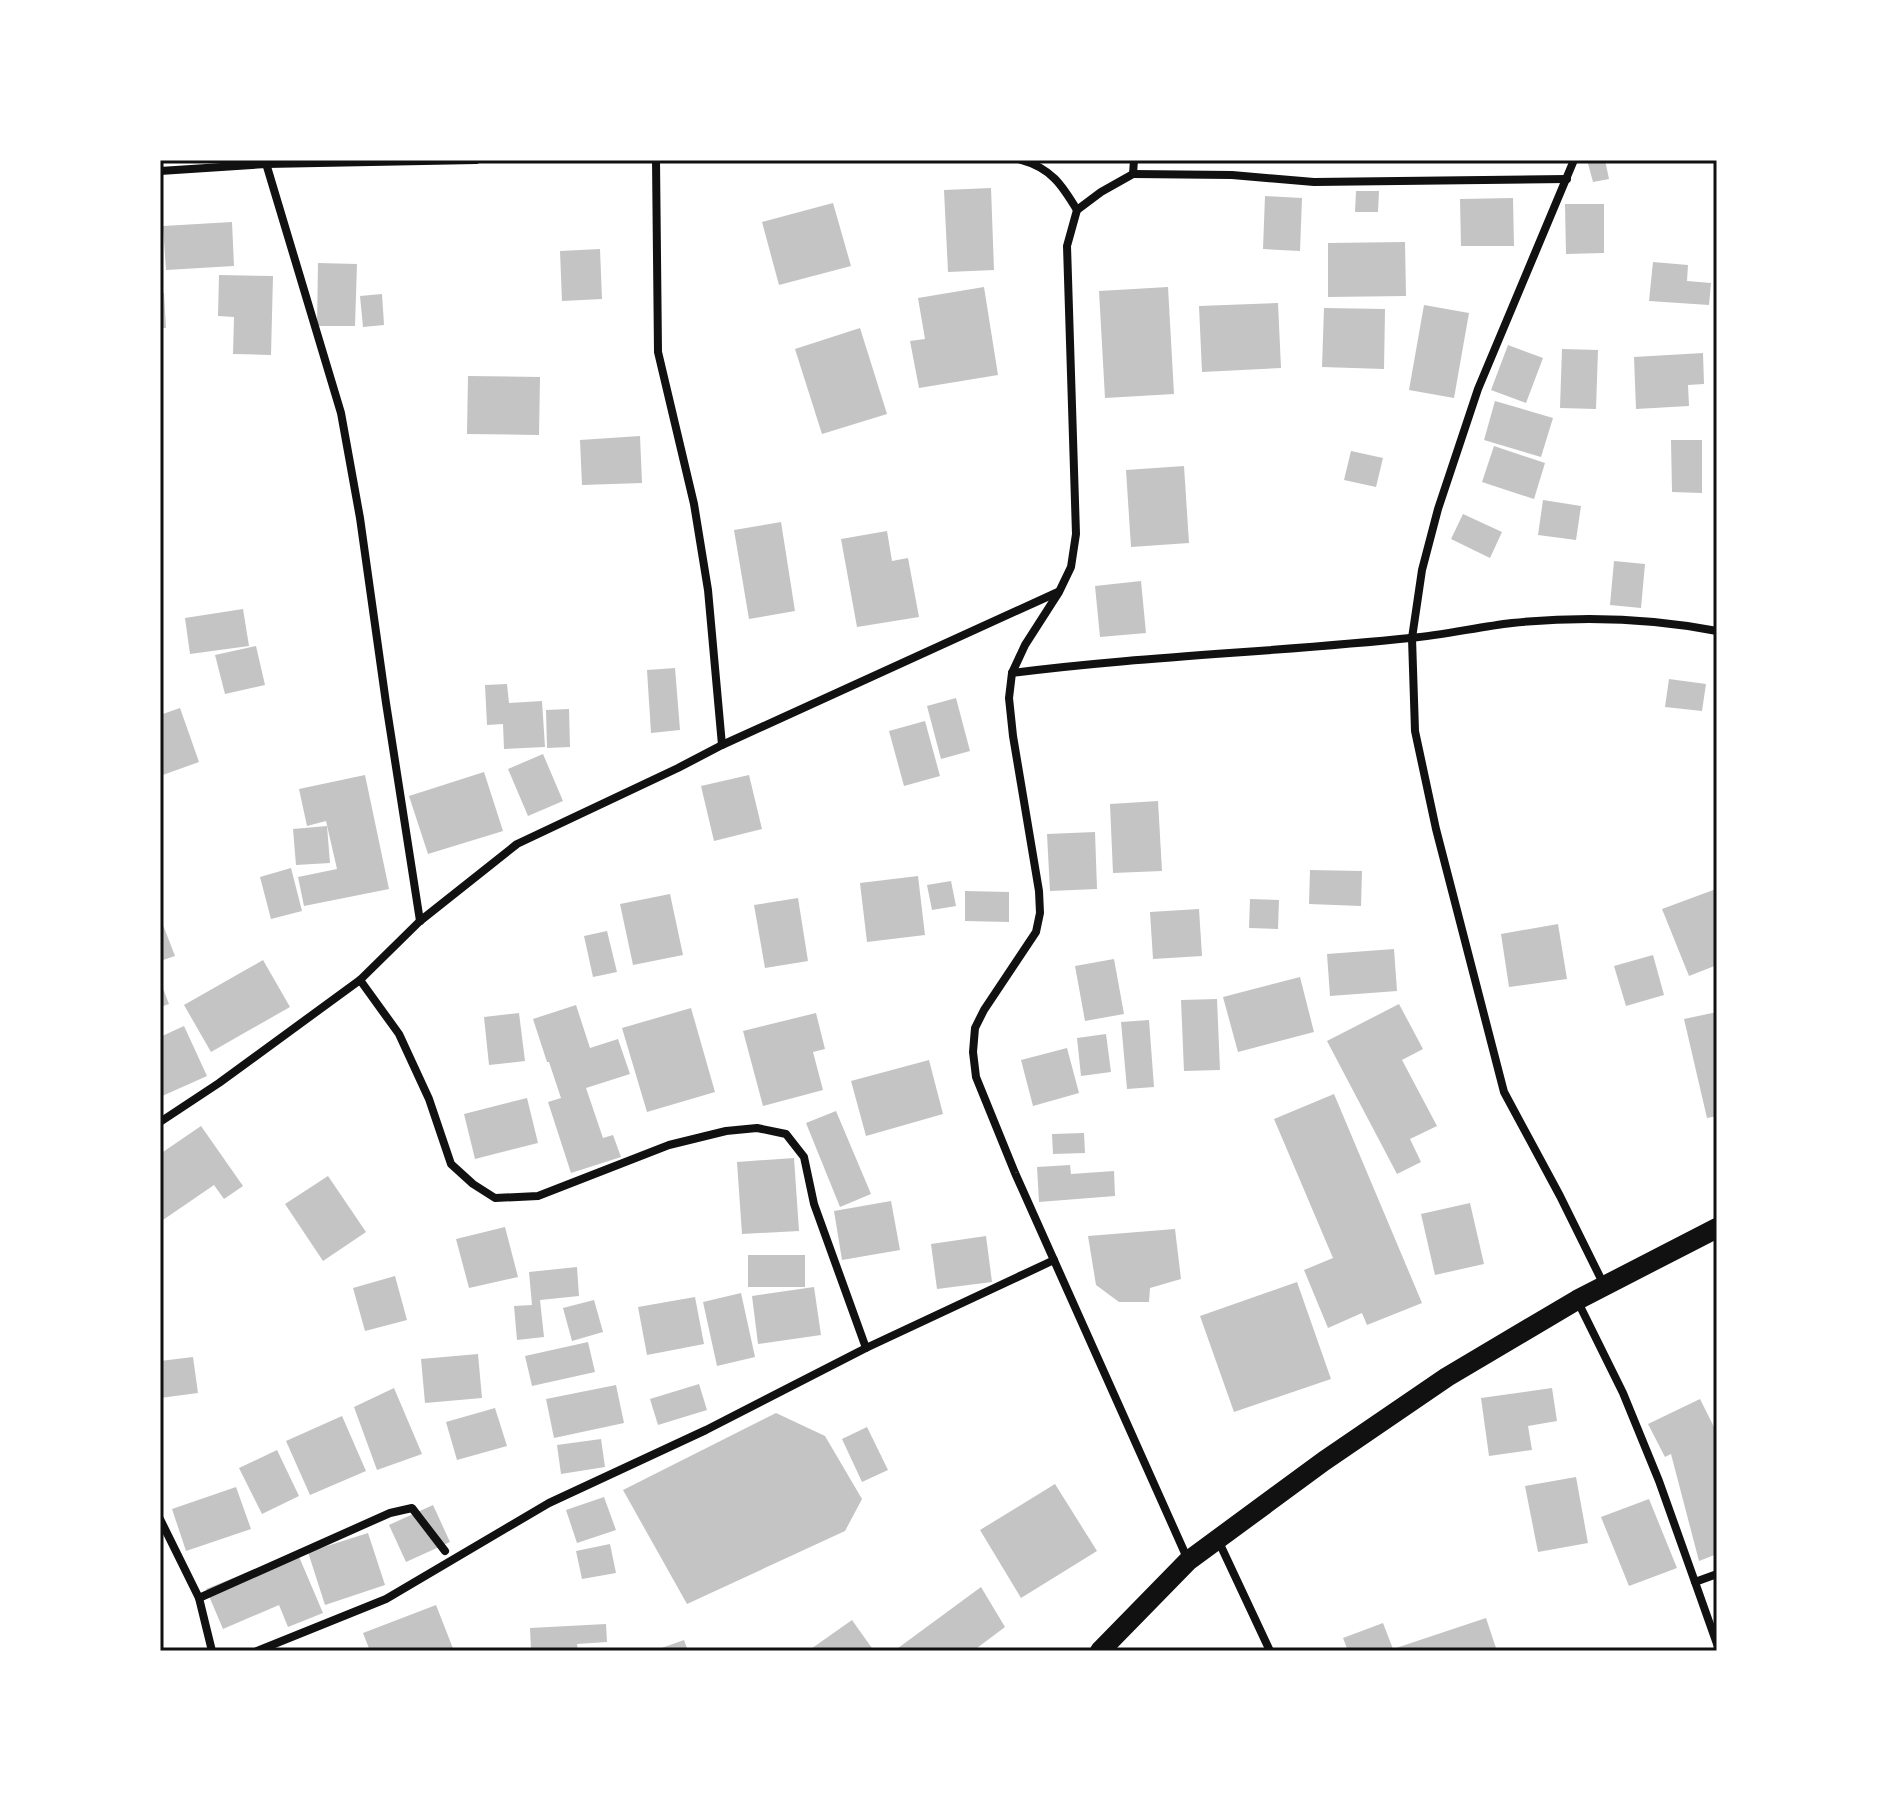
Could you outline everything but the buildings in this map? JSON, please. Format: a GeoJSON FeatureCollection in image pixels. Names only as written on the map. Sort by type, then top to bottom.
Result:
{"type":"FeatureCollection","features":[{"type":"Feature","properties":{"kind":"main road"},"geometry":{"type":"LineString","coordinates":[[1100,1651],[1188,1561],[1324,1461],[1447,1377],[1577,1300],[1717,1228]]}},
{"type":"Feature","properties":{"kind":"street"},"geometry":{"type":"LineString","coordinates":[[160,171],[266,162],[476,160]]}},
{"type":"Feature","properties":{"kind":"street"},"geometry":{"type":"LineString","coordinates":[[656,160],[658,352],[694,504],[708,590],[722,745]]}},
{"type":"Feature","properties":{"kind":"street"},"geometry":{"type":"LineString","coordinates":[[1021,160],[1050,173],[1077,210]]}},
{"type":"Feature","properties":{"kind":"street"},"geometry":{"type":"LineString","coordinates":[[1133,174],[1134,160]]}},
{"type":"Feature","properties":{"kind":"street"},"geometry":{"type":"LineString","coordinates":[[1574,160],[1473,404],[1438,509],[1422,570],[1412,638],[1415,731],[1436,829],[1504,1092],[1604,1286]]}},
{"type":"Feature","properties":{"kind":"street"},"geometry":{"type":"LineString","coordinates":[[266,162],[341,413],[360,518],[420,921]]}},
{"type":"Feature","properties":{"kind":"street"},"geometry":{"type":"LineString","coordinates":[[1188,1561],[1015,1173],[976,1077],[973,1052],[975,1028],[1036,932],[1040,913],[1009,698],[1012,673],[1025,645],[1071,567],[1076,534],[1067,246],[1077,210],[1133,174],[1232,175],[1314,182],[1567,179]]}},
{"type":"Feature","properties":{"kind":"street"},"geometry":{"type":"LineString","coordinates":[[160,1122],[360,980],[420,921],[517,844],[722,745],[1059,592]]}},
{"type":"Feature","properties":{"kind":"street"},"geometry":{"type":"LineString","coordinates":[[1012,673],[1089,663],[1412,638],[1513,623],[1630,620],[1717,631]]}},
{"type":"Feature","properties":{"kind":"street"},"geometry":{"type":"LineString","coordinates":[[360,980],[399,1034],[429,1099],[451,1164],[495,1198],[538,1196],[669,1145],[726,1131],[757,1128],[786,1134],[804,1157],[814,1204],[866,1348]]}},
{"type":"Feature","properties":{"kind":"street"},"geometry":{"type":"LineString","coordinates":[[257,1651],[386,1599],[549,1503],[1054,1260]]}},
{"type":"Feature","properties":{"kind":"street"},"geometry":{"type":"LineString","coordinates":[[1577,1300],[1623,1393],[1659,1481],[1717,1644]]}},
{"type":"Feature","properties":{"kind":"street"},"geometry":{"type":"LineString","coordinates":[[199,1598],[390,1513],[412,1508],[445,1551]]}},
{"type":"Feature","properties":{"kind":"street"},"geometry":{"type":"LineString","coordinates":[[160,1519],[199,1598],[212,1651]]}},
{"type":"Feature","properties":{"kind":"street"},"geometry":{"type":"LineString","coordinates":[[1218,1539],[1270,1651]]}},
{"type":"Feature","properties":{"kind":"street"},"geometry":{"type":"LineString","coordinates":[[1695,1582],[1717,1574]]}}]}
